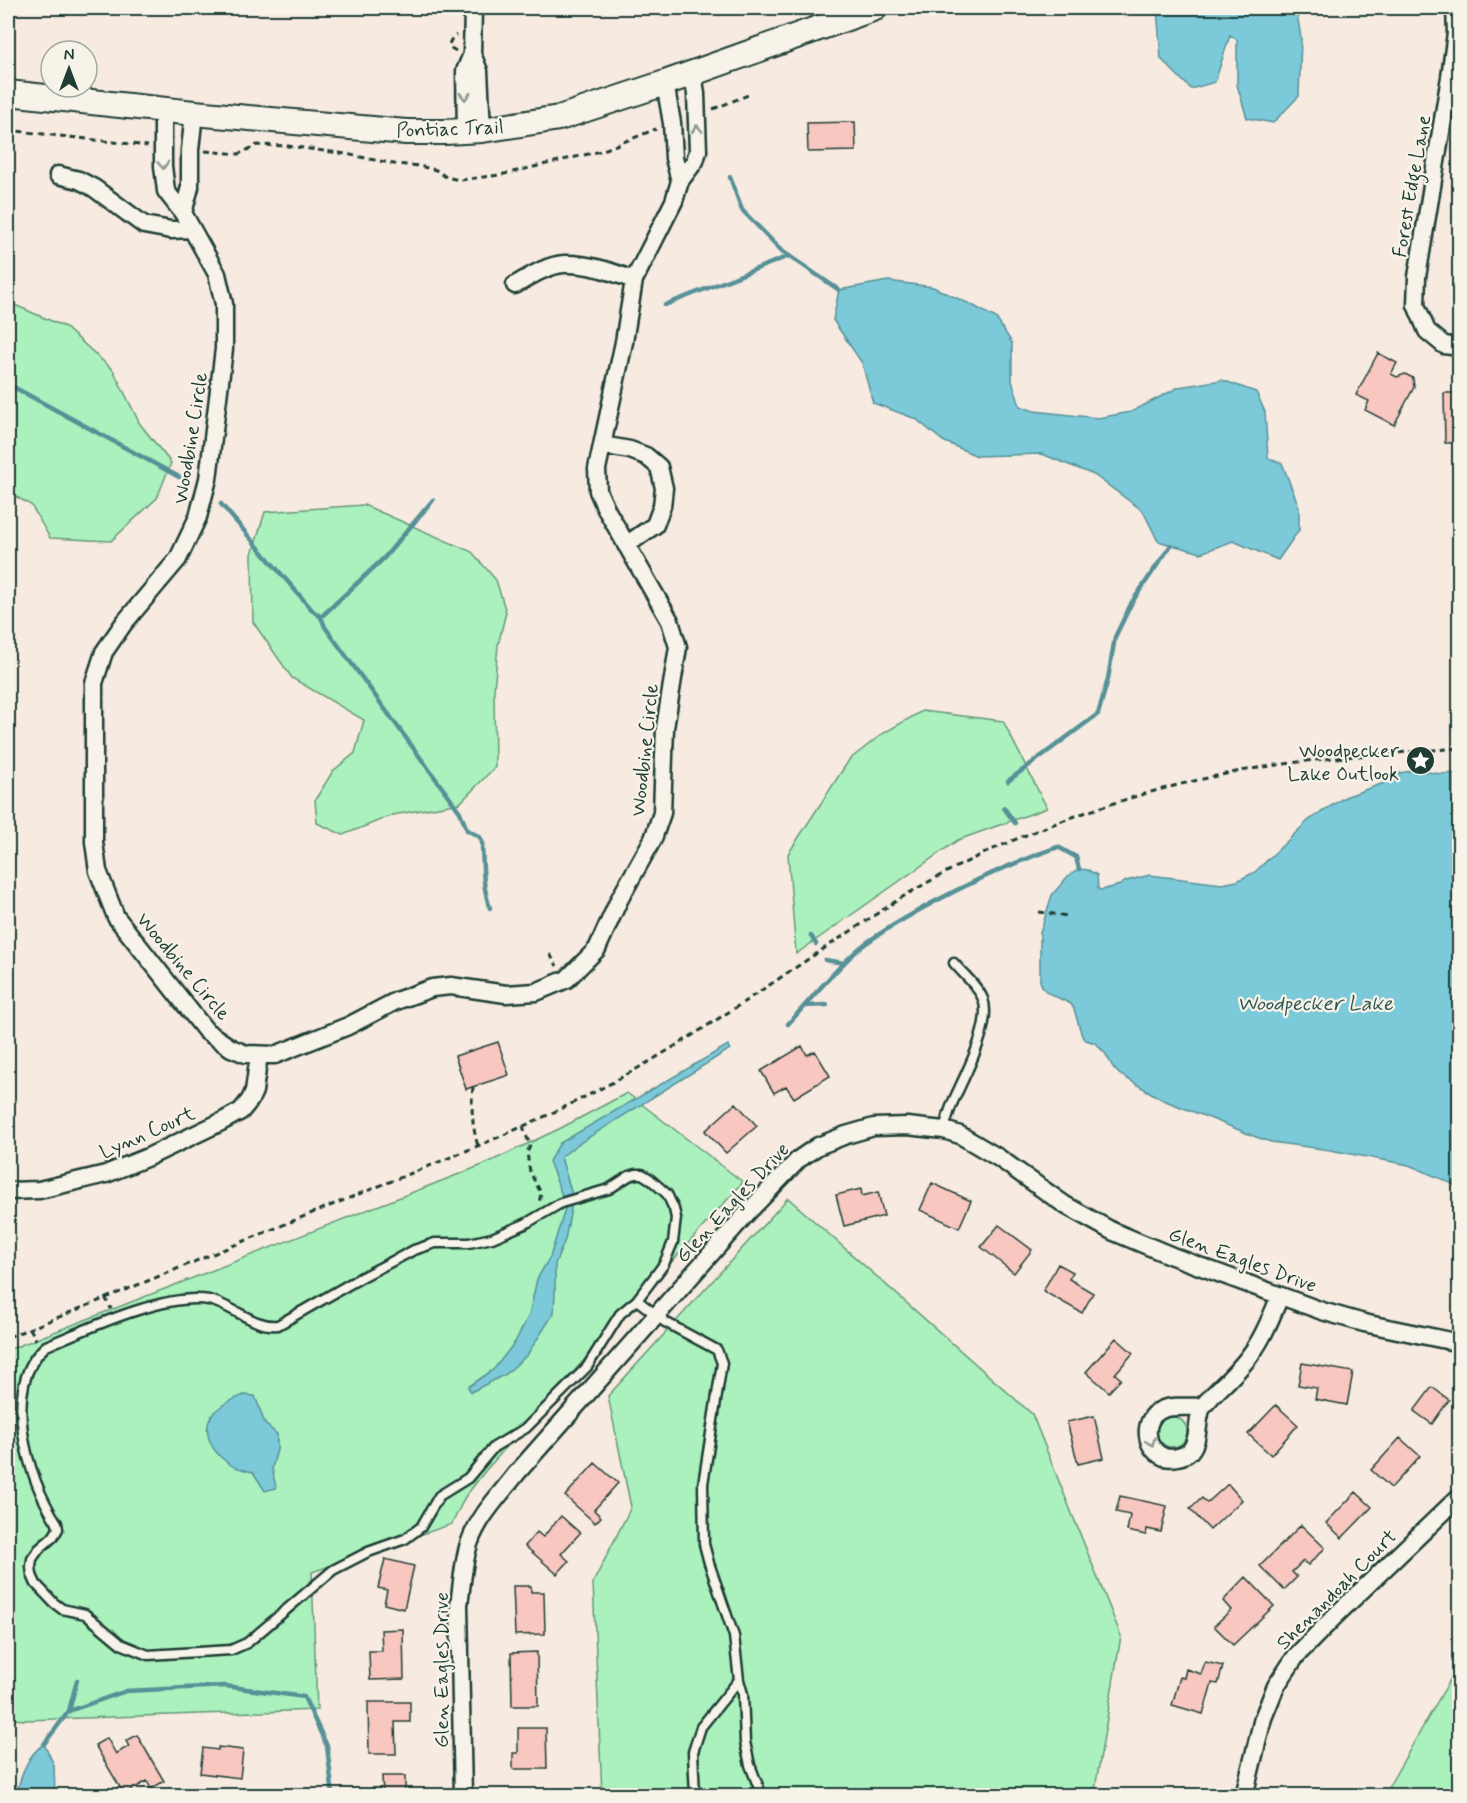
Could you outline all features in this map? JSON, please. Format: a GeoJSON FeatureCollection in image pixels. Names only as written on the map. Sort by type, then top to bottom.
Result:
{"type":"FeatureCollection","features":[{"type":"Feature","properties":{"kind":"main road","name":"Pontiac Trail"},"geometry":{"type":"LineString","coordinates":[[8,93],[163,110],[406,132],[474,130],[559,118],[875,8]]}},
{"type":"Feature","properties":{"kind":"street"},"geometry":{"type":"LineString","coordinates":[[473,8],[472,54],[479,71],[474,130]]}},
{"type":"Feature","properties":{"kind":"street","name":"Forest Edge Lane"},"geometry":{"type":"LineString","coordinates":[[1455,8],[1456,33],[1417,277],[1416,305],[1427,331],[1444,345],[1460,347]]}},
{"type":"Feature","properties":{"kind":"street","name":"Woodbine Circle"},"geometry":{"type":"LineString","coordinates":[[163,110],[163,166],[166,191],[183,213],[217,274],[224,304],[224,349],[208,479],[198,517],[178,559],[124,623],[104,652],[94,683],[94,842],[98,871],[116,917],[206,1031],[231,1048],[246,1054],[274,1055],[348,1026],[396,1001],[432,988],[451,986],[506,994],[536,992],[567,980],[597,949],[619,900],[653,838],[662,813],[665,728],[678,647],[670,621],[606,509],[598,491],[597,469],[624,342],[634,280],[674,201],[680,181],[695,161],[698,151],[693,73]]}},
{"type":"Feature","properties":{"kind":"street"},"geometry":{"type":"LineString","coordinates":[[665,83],[672,123],[674,158],[680,181]]}},
{"type":"Feature","properties":{"kind":"street"},"geometry":{"type":"LineString","coordinates":[[183,213],[190,188],[190,150],[194,113]]}},
{"type":"Feature","properties":{"kind":"street"},"geometry":{"type":"LineString","coordinates":[[58,175],[79,180],[94,188],[144,225],[171,230],[191,229]]}},
{"type":"Feature","properties":{"kind":"street"},"geometry":{"type":"LineString","coordinates":[[515,285],[543,270],[562,264],[599,268],[634,280]]}},
{"type":"Feature","properties":{"kind":"street"},"geometry":{"type":"LineString","coordinates":[[602,445],[630,450],[646,456],[659,467],[664,488],[662,506],[655,525],[626,545]]}},
{"type":"Feature","properties":{"kind":"street","name":"Lynn Court"},"geometry":{"type":"LineString","coordinates":[[8,1191],[39,1190],[106,1174],[148,1157],[221,1122],[241,1111],[250,1100],[254,1091],[259,1055]]}},
{"type":"Feature","properties":{"kind":"street","name":"Glen Eagles Drive"},"geometry":{"type":"LineString","coordinates":[[464,1796],[459,1605],[469,1544],[482,1517],[516,1474],[747,1213],[799,1159],[818,1146],[874,1127],[907,1126],[944,1130],[974,1143],[999,1158],[1065,1206],[1112,1231],[1172,1256],[1322,1311],[1364,1323],[1460,1343]]}},
{"type":"Feature","properties":{"kind":"street"},"geometry":{"type":"LineString","coordinates":[[1202,1407],[1244,1363],[1266,1330],[1280,1296]]}},
{"type":"Feature","properties":{"kind":"street","name":"Shenandoah Court"},"geometry":{"type":"LineString","coordinates":[[1244,1796],[1263,1718],[1276,1686],[1296,1656],[1460,1496]]}},
{"type":"Feature","properties":{"kind":"lane"},"geometry":{"type":"LineString","coordinates":[[944,1130],[951,1106],[982,1035],[985,1014],[983,999],[954,963]]}},
{"type":"Feature","properties":{"kind":"lane"},"geometry":{"type":"LineString","coordinates":[[642,1174],[667,1194],[676,1218],[673,1242],[664,1264],[637,1300],[620,1314],[587,1367],[526,1428],[494,1447],[468,1478],[439,1496],[421,1527],[405,1539],[368,1552],[333,1570],[247,1643],[231,1650],[148,1654],[121,1644],[85,1614],[62,1609],[36,1584],[32,1575],[32,1559],[58,1529],[25,1462],[18,1426],[17,1406],[23,1375],[29,1362],[46,1346],[110,1320],[177,1301],[194,1299],[209,1300],[220,1304],[259,1323],[270,1326],[278,1325],[414,1250],[435,1244],[470,1243],[492,1238],[525,1224],[561,1203],[609,1188],[629,1176],[642,1174]]}},
{"type":"Feature","properties":{"kind":"lane"},"geometry":{"type":"LineString","coordinates":[[637,1300],[656,1316],[717,1350],[722,1363],[703,1484],[704,1544],[734,1636],[739,1680],[743,1694],[745,1742],[750,1765],[762,1796]]}},
{"type":"Feature","properties":{"kind":"lane"},"geometry":{"type":"LineString","coordinates":[[695,1796],[693,1752],[701,1727],[739,1680]]}},
{"type":"Feature","properties":{"kind":"path"},"geometry":{"type":"LineString","coordinates":[[8,1337],[478,1146],[599,1090],[676,1046],[909,892],[963,863],[1018,839],[1130,798],[1187,782],[1276,765],[1374,754],[1460,748]]}},
{"type":"Feature","properties":{"kind":"path"},"geometry":{"type":"LineString","coordinates":[[1419,751],[1420,761]]}},
{"type":"Feature","properties":{"kind":"path"},"geometry":{"type":"LineString","coordinates":[[1039,912],[1068,916]]}},
{"type":"Feature","properties":{"kind":"path"},"geometry":{"type":"LineString","coordinates":[[473,1087],[472,1124],[478,1146]]}},
{"type":"Feature","properties":{"kind":"path"},"geometry":{"type":"LineString","coordinates":[[523,1126],[530,1146],[527,1153],[530,1172],[541,1193],[539,1204],[525,1224]]}},
{"type":"Feature","properties":{"kind":"green space"},"geometry":{"type":"Polygon","coordinates":[[[8,302],[65,327],[113,370],[140,424],[171,463],[157,498],[111,541],[50,538],[31,505],[8,492],[8,302]]]}},
{"type":"Feature","properties":{"kind":"green space"},"geometry":{"type":"Polygon","coordinates":[[[364,505],[472,552],[496,580],[506,612],[498,645],[494,690],[495,767],[460,803],[393,815],[343,835],[317,823],[315,800],[333,771],[355,753],[364,720],[292,678],[253,622],[252,554],[265,512],[364,505]]]}},
{"type":"Feature","properties":{"kind":"green space"},"geometry":{"type":"Polygon","coordinates":[[[922,711],[1003,721],[1047,808],[958,840],[796,954],[788,854],[849,760],[882,734],[922,711]]]}},
{"type":"Feature","properties":{"kind":"green space"},"geometry":{"type":"Polygon","coordinates":[[[627,1093],[743,1182],[486,1470],[465,1497],[452,1524],[312,1572],[317,1710],[12,1719],[8,1616],[8,1350],[485,1164],[627,1093]]]}},
{"type":"Feature","properties":{"kind":"green space"},"geometry":{"type":"Polygon","coordinates":[[[788,1198],[1032,1414],[1121,1636],[1094,1795],[602,1795],[593,1583],[631,1507],[608,1396],[788,1198]]]}},
{"type":"Feature","properties":{"kind":"green space"},"geometry":{"type":"Polygon","coordinates":[[[1172,1417],[1183,1421],[1187,1432],[1183,1443],[1172,1447],[1161,1443],[1157,1432],[1161,1421],[1172,1417]]]}},
{"type":"Feature","properties":{"kind":"green space"},"geometry":{"type":"Polygon","coordinates":[[[1459,1664],[1459,1795],[1387,1795],[1389,1786],[1459,1664]]]}},
{"type":"Feature","properties":{"kind":"water"},"geometry":{"type":"Polygon","coordinates":[[[1157,8],[1296,8],[1301,38],[1299,96],[1273,123],[1247,118],[1237,85],[1237,40],[1230,35],[1215,82],[1191,89],[1161,59],[1157,8]]]}},
{"type":"Feature","properties":{"kind":"water"},"geometry":{"type":"Polygon","coordinates":[[[888,281],[933,287],[996,318],[1012,343],[1012,381],[1020,406],[1034,411],[1098,418],[1131,412],[1179,387],[1222,380],[1256,392],[1265,412],[1268,458],[1282,463],[1299,507],[1299,530],[1278,560],[1233,541],[1201,553],[1158,541],[1143,511],[1094,475],[1042,454],[977,456],[943,441],[916,419],[873,403],[862,363],[833,320],[839,290],[888,281]]]}},
{"type":"Feature","properties":{"kind":"water","name":"Woodpecker Lake"},"geometry":{"type":"Polygon","coordinates":[[[1416,770],[1441,774],[1459,773],[1459,1200],[1453,1184],[1409,1165],[1330,1150],[1271,1142],[1163,1100],[1119,1074],[1105,1053],[1095,1043],[1082,1036],[1071,1004],[1048,993],[1040,981],[1040,933],[1052,895],[1075,871],[1088,870],[1097,875],[1098,889],[1102,890],[1150,875],[1222,884],[1237,881],[1255,872],[1309,820],[1345,797],[1384,783],[1400,773],[1416,770]]]}},
{"type":"Feature","properties":{"kind":"water"},"geometry":{"type":"Polygon","coordinates":[[[728,1045],[730,1049],[561,1157],[572,1195],[565,1240],[555,1264],[554,1313],[527,1355],[506,1374],[471,1392],[468,1387],[494,1369],[515,1342],[529,1315],[537,1279],[550,1257],[566,1206],[549,1161],[560,1143],[728,1045]]]}},
{"type":"Feature","properties":{"kind":"water"},"geometry":{"type":"Polygon","coordinates":[[[244,1395],[255,1396],[265,1424],[277,1434],[277,1450],[272,1468],[276,1488],[265,1491],[253,1472],[233,1466],[223,1459],[216,1452],[208,1436],[210,1420],[215,1412],[225,1404],[244,1395]]]}},
{"type":"Feature","properties":{"kind":"water"},"geometry":{"type":"Polygon","coordinates":[[[44,1744],[54,1765],[55,1795],[16,1795],[29,1760],[44,1744]]]}},
{"type":"Feature","properties":{"kind":"building"},"geometry":{"type":"Polygon","coordinates":[[[855,122],[856,151],[808,152],[807,123],[855,122]]]}},
{"type":"Feature","properties":{"kind":"building"},"geometry":{"type":"Polygon","coordinates":[[[1378,353],[1397,363],[1391,374],[1397,377],[1405,374],[1413,378],[1414,387],[1394,425],[1365,410],[1369,401],[1356,395],[1378,353]]]}},
{"type":"Feature","properties":{"kind":"building"},"geometry":{"type":"Polygon","coordinates":[[[1444,393],[1460,393],[1460,443],[1445,443],[1444,393]]]}},
{"type":"Feature","properties":{"kind":"building"},"geometry":{"type":"Polygon","coordinates":[[[498,1042],[509,1075],[466,1089],[455,1056],[498,1042]]]}},
{"type":"Feature","properties":{"kind":"building"},"geometry":{"type":"Polygon","coordinates":[[[802,1046],[807,1055],[815,1051],[830,1076],[794,1098],[786,1086],[774,1093],[761,1071],[802,1046]]]}},
{"type":"Feature","properties":{"kind":"building"},"geometry":{"type":"Polygon","coordinates":[[[736,1103],[757,1126],[726,1153],[705,1131],[736,1103]]]}},
{"type":"Feature","properties":{"kind":"building"},"geometry":{"type":"Polygon","coordinates":[[[932,1183],[971,1201],[959,1228],[920,1210],[932,1183]]]}},
{"type":"Feature","properties":{"kind":"building"},"geometry":{"type":"Polygon","coordinates":[[[861,1189],[862,1196],[878,1192],[884,1216],[844,1226],[836,1195],[861,1189]]]}},
{"type":"Feature","properties":{"kind":"building"},"geometry":{"type":"Polygon","coordinates":[[[999,1225],[1032,1250],[1014,1273],[981,1247],[999,1225]]]}},
{"type":"Feature","properties":{"kind":"building"},"geometry":{"type":"Polygon","coordinates":[[[1058,1264],[1073,1272],[1069,1279],[1093,1293],[1082,1313],[1043,1291],[1058,1264]]]}},
{"type":"Feature","properties":{"kind":"building"},"geometry":{"type":"Polygon","coordinates":[[[1116,1338],[1133,1353],[1115,1374],[1121,1379],[1109,1392],[1086,1372],[1116,1338]]]}},
{"type":"Feature","properties":{"kind":"building"},"geometry":{"type":"Polygon","coordinates":[[[1302,1363],[1353,1372],[1347,1405],[1315,1399],[1317,1388],[1298,1385],[1302,1363]]]}},
{"type":"Feature","properties":{"kind":"building"},"geometry":{"type":"Polygon","coordinates":[[[1432,1387],[1449,1400],[1432,1424],[1414,1411],[1432,1387]]]}},
{"type":"Feature","properties":{"kind":"building"},"geometry":{"type":"Polygon","coordinates":[[[1276,1405],[1298,1425],[1271,1455],[1248,1434],[1276,1405]]]}},
{"type":"Feature","properties":{"kind":"building"},"geometry":{"type":"Polygon","coordinates":[[[1094,1416],[1104,1458],[1078,1464],[1067,1422],[1094,1416]]]}},
{"type":"Feature","properties":{"kind":"building"},"geometry":{"type":"Polygon","coordinates":[[[1400,1438],[1420,1456],[1391,1488],[1371,1470],[1400,1438]]]}},
{"type":"Feature","properties":{"kind":"building"},"geometry":{"type":"Polygon","coordinates":[[[595,1463],[618,1483],[594,1510],[601,1517],[595,1523],[565,1496],[595,1463]]]}},
{"type":"Feature","properties":{"kind":"building"},"geometry":{"type":"Polygon","coordinates":[[[1228,1484],[1242,1500],[1210,1530],[1190,1509],[1202,1498],[1207,1503],[1228,1484]]]}},
{"type":"Feature","properties":{"kind":"building"},"geometry":{"type":"Polygon","coordinates":[[[1356,1492],[1372,1507],[1342,1538],[1326,1523],[1356,1492]]]}},
{"type":"Feature","properties":{"kind":"building"},"geometry":{"type":"Polygon","coordinates":[[[1120,1496],[1167,1506],[1161,1532],[1147,1529],[1146,1535],[1127,1531],[1130,1515],[1116,1512],[1120,1496]]]}},
{"type":"Feature","properties":{"kind":"building"},"geometry":{"type":"Polygon","coordinates":[[[561,1516],[580,1533],[561,1554],[569,1561],[557,1574],[525,1546],[537,1532],[543,1537],[561,1516]]]}},
{"type":"Feature","properties":{"kind":"building"},"geometry":{"type":"Polygon","coordinates":[[[1301,1525],[1325,1548],[1308,1565],[1303,1561],[1292,1572],[1297,1577],[1284,1590],[1260,1566],[1301,1525]]]}},
{"type":"Feature","properties":{"kind":"building"},"geometry":{"type":"Polygon","coordinates":[[[385,1559],[414,1566],[404,1609],[384,1604],[387,1590],[378,1588],[385,1559]]]}},
{"type":"Feature","properties":{"kind":"building"},"geometry":{"type":"Polygon","coordinates":[[[1246,1577],[1274,1606],[1233,1645],[1214,1626],[1231,1610],[1223,1601],[1246,1577]]]}},
{"type":"Feature","properties":{"kind":"building"},"geometry":{"type":"Polygon","coordinates":[[[513,1586],[531,1586],[531,1592],[544,1592],[545,1634],[515,1635],[513,1586]]]}},
{"type":"Feature","properties":{"kind":"building"},"geometry":{"type":"Polygon","coordinates":[[[403,1629],[404,1679],[370,1680],[369,1651],[382,1651],[381,1630],[403,1629]]]}},
{"type":"Feature","properties":{"kind":"building"},"geometry":{"type":"Polygon","coordinates":[[[537,1652],[538,1706],[512,1706],[511,1653],[537,1652]]]}},
{"type":"Feature","properties":{"kind":"building"},"geometry":{"type":"Polygon","coordinates":[[[1205,1662],[1223,1666],[1218,1684],[1212,1683],[1203,1714],[1172,1705],[1180,1677],[1184,1678],[1186,1669],[1201,1674],[1205,1662]]]}},
{"type":"Feature","properties":{"kind":"building"},"geometry":{"type":"Polygon","coordinates":[[[368,1702],[410,1702],[410,1722],[395,1722],[396,1754],[369,1754],[368,1702]]]}},
{"type":"Feature","properties":{"kind":"building"},"geometry":{"type":"Polygon","coordinates":[[[518,1728],[546,1728],[547,1769],[513,1769],[513,1753],[518,1753],[518,1728]]]}},
{"type":"Feature","properties":{"kind":"building"},"geometry":{"type":"Polygon","coordinates":[[[137,1735],[164,1781],[151,1789],[147,1781],[124,1794],[95,1745],[107,1738],[116,1754],[129,1746],[126,1741],[137,1735]]]}},
{"type":"Feature","properties":{"kind":"building"},"geometry":{"type":"Polygon","coordinates":[[[218,1747],[243,1750],[240,1778],[200,1773],[203,1748],[218,1750],[218,1747]]]}},
{"type":"Feature","properties":{"kind":"building"},"geometry":{"type":"Polygon","coordinates":[[[382,1776],[405,1776],[405,1796],[383,1796],[382,1776]]]}},
{"type":"Feature","properties":{"kind":"waterway"},"geometry":{"type":"LineString","coordinates":[[730,177],[742,210],[782,251],[839,290]]}},
{"type":"Feature","properties":{"kind":"waterway"},"geometry":{"type":"LineString","coordinates":[[665,305],[789,256]]}},
{"type":"Feature","properties":{"kind":"waterway"},"geometry":{"type":"LineString","coordinates":[[8,384],[179,477]]}},
{"type":"Feature","properties":{"kind":"waterway"},"geometry":{"type":"LineString","coordinates":[[321,617],[384,558],[433,500]]}},
{"type":"Feature","properties":{"kind":"waterway"},"geometry":{"type":"LineString","coordinates":[[221,504],[313,611],[321,617],[325,627],[460,812],[467,830],[480,837],[484,883],[490,908]]}},
{"type":"Feature","properties":{"kind":"waterway"},"geometry":{"type":"LineString","coordinates":[[1008,781],[1098,714],[1108,679],[1115,637],[1132,602],[1171,545]]}},
{"type":"Feature","properties":{"kind":"waterway"},"geometry":{"type":"LineString","coordinates":[[1004,808],[1015,823]]}},
{"type":"Feature","properties":{"kind":"waterway"},"geometry":{"type":"LineString","coordinates":[[788,1024],[861,947],[932,903],[994,872],[1058,847],[1076,857],[1079,869]]}},
{"type":"Feature","properties":{"kind":"waterway"},"geometry":{"type":"LineString","coordinates":[[811,936],[816,944]]}},
{"type":"Feature","properties":{"kind":"waterway"},"geometry":{"type":"LineString","coordinates":[[825,960],[844,963]]}},
{"type":"Feature","properties":{"kind":"waterway"},"geometry":{"type":"LineString","coordinates":[[804,1006],[827,1005]]}},
{"type":"Feature","properties":{"kind":"waterway"},"geometry":{"type":"LineString","coordinates":[[69,1711],[77,1680]]}},
{"type":"Feature","properties":{"kind":"waterway"},"geometry":{"type":"LineString","coordinates":[[44,1744],[69,1711],[126,1691],[225,1686],[304,1697],[327,1746],[333,1796]]}},
{"type":"Feature","properties":{"kind":"place","name":"Woodpecker Lake Outlook"},"geometry":{"type":"Point","coordinates":[1420,761]}}]}
